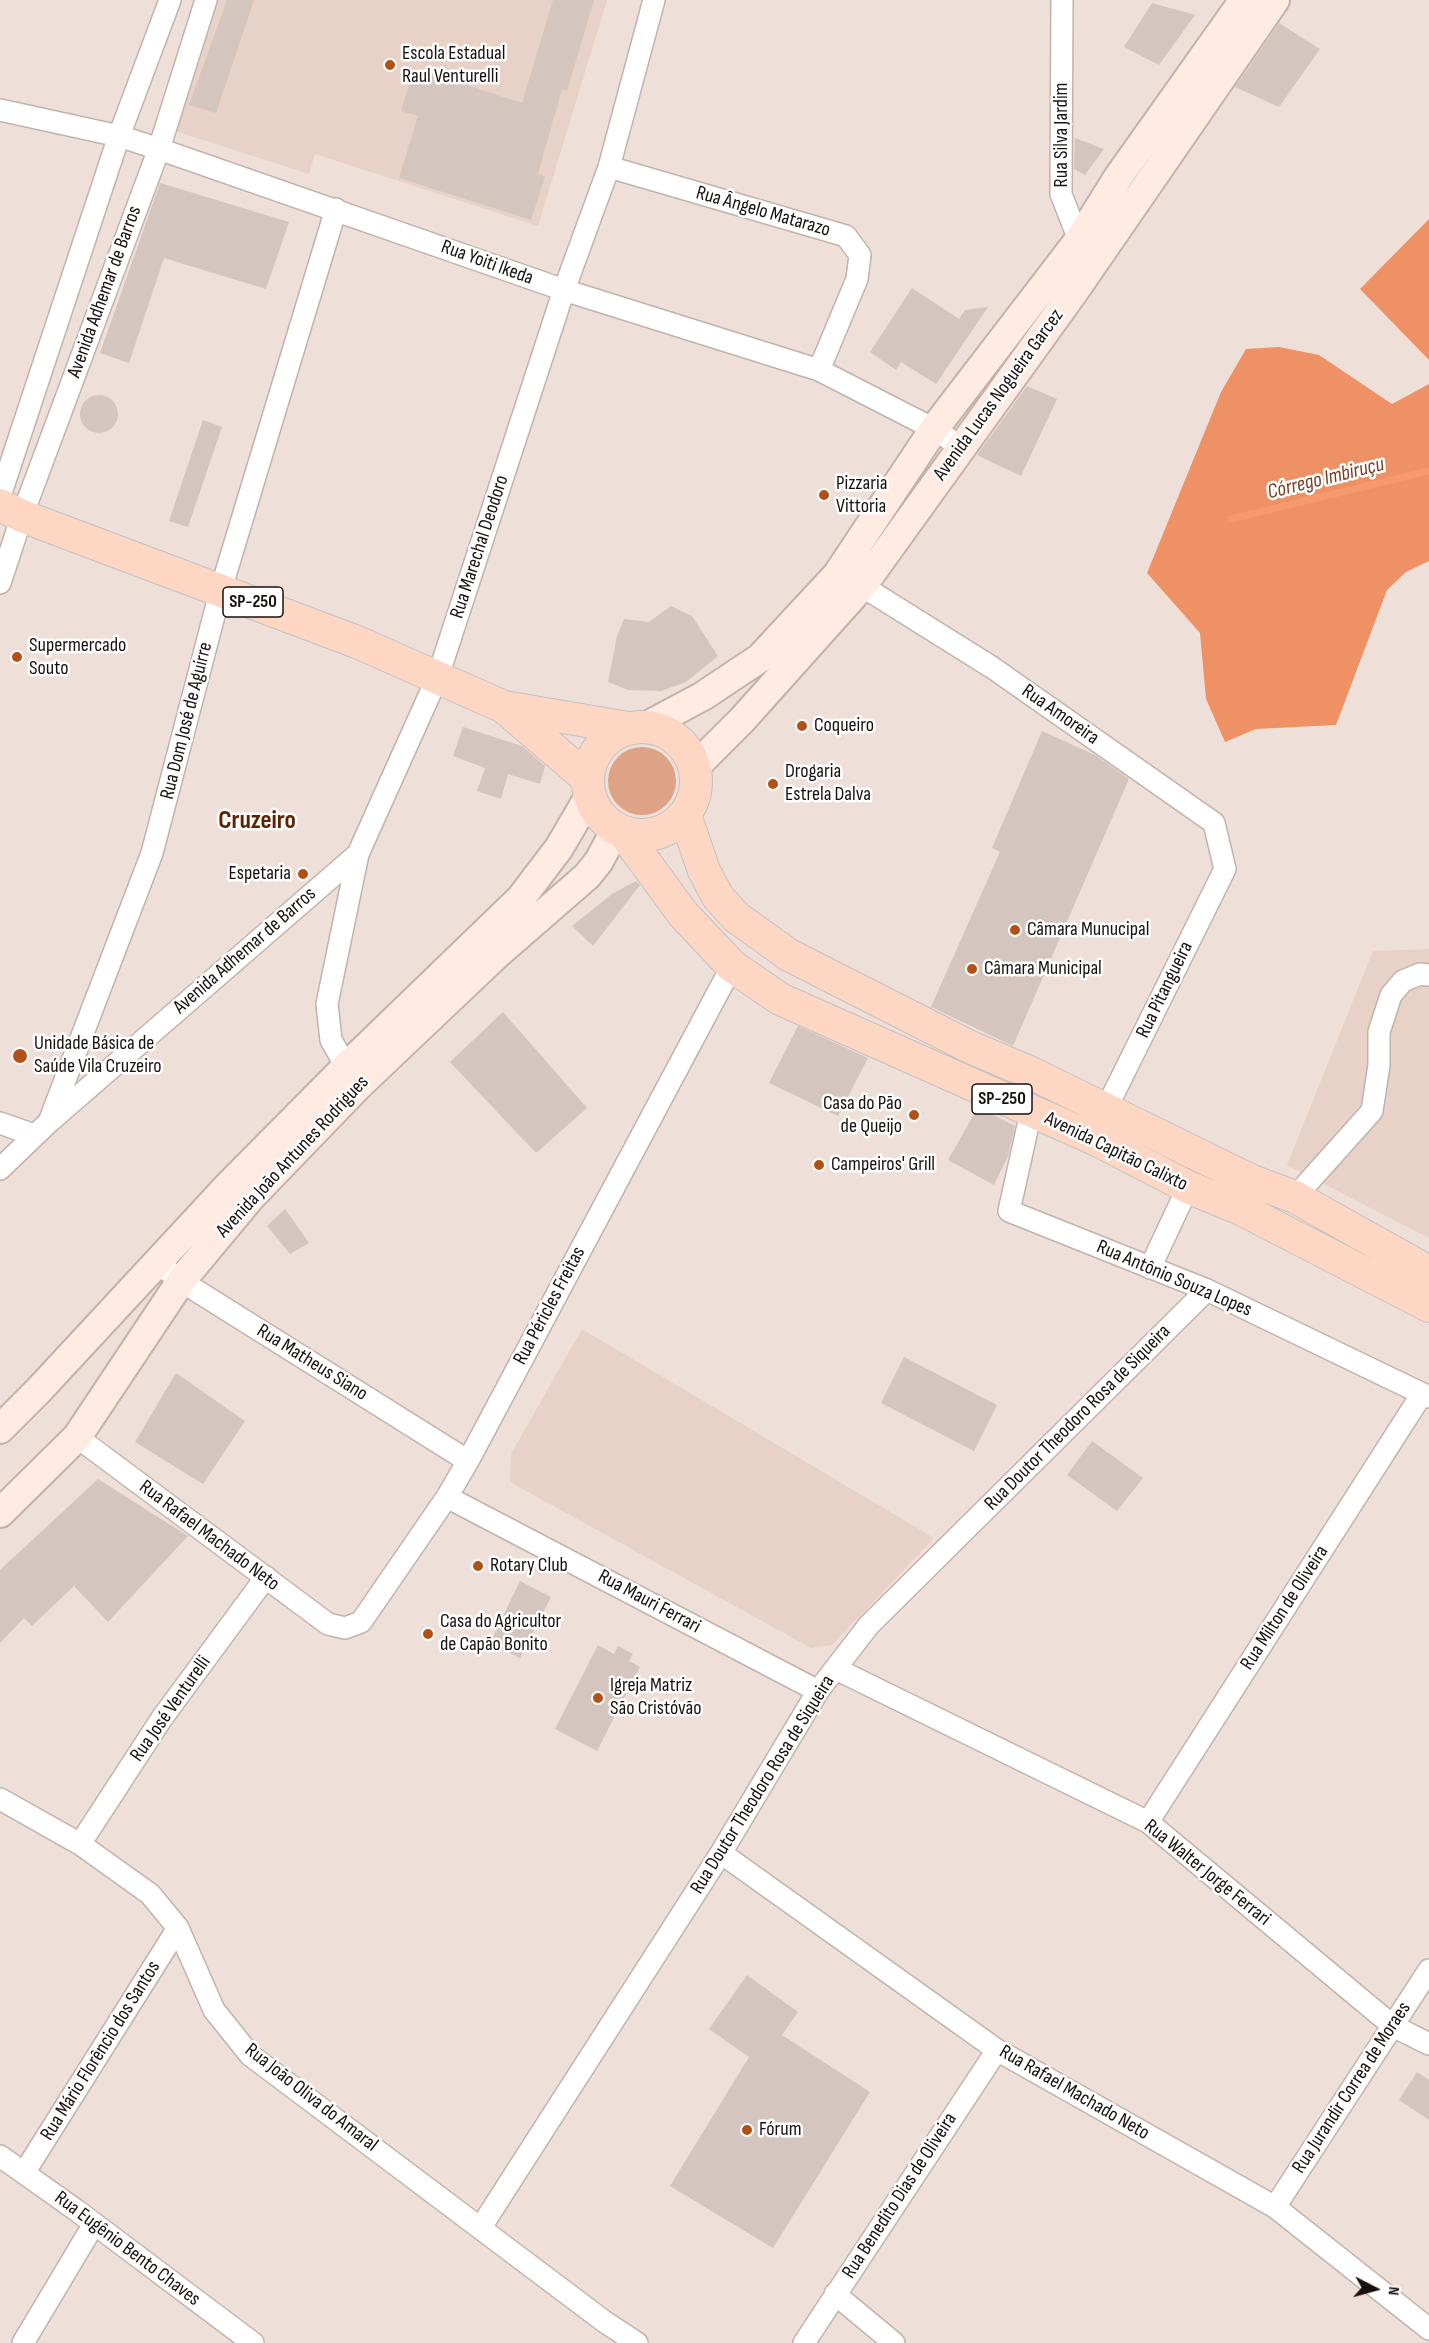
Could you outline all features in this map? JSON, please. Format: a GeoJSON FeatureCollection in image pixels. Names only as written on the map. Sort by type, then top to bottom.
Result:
{"type":"FeatureCollection","features":[{"type":"Feature","properties":{"kind":"main road","name":"SP-250"},"geometry":{"type":"LineString","coordinates":[[7,505],[438,676],[504,707],[662,730],[677,739],[688,752],[695,767]]}},
{"type":"Feature","properties":{"kind":"main road","name":"SP-250"},"geometry":{"type":"LineString","coordinates":[[504,707],[589,787],[600,815],[620,831]]}},
{"type":"Feature","properties":{"kind":"main road"},"geometry":{"type":"LineString","coordinates":[[589,787],[591,761],[600,747],[613,735],[637,727]]}},
{"type":"Feature","properties":{"kind":"main road"},"geometry":{"type":"LineString","coordinates":[[620,831],[640,836],[657,834],[672,827],[685,815],[693,801],[697,784],[695,767]]}},
{"type":"Feature","properties":{"kind":"main road","name":"Avenida Capitão Calixto"},"geometry":{"type":"LineString","coordinates":[[685,815],[704,871],[718,897],[730,912],[762,938],[831,978],[1105,1111],[1252,1180],[1295,1197],[1429,1272]]}},
{"type":"Feature","properties":{"kind":"main road","name":"Avenida Capitão Calixto"},"geometry":{"type":"LineString","coordinates":[[620,831],[683,914],[732,966],[780,999],[1097,1140],[1188,1187],[1241,1209],[1429,1306]]}},
{"type":"Feature","properties":{"kind":"street","name":"Avenida Adhemar de Barros"},"geometry":{"type":"LineString","coordinates":[[0,583],[7,505],[119,136],[170,0]]}},
{"type":"Feature","properties":{"kind":"street","name":"Avenida Adhemar de Barros"},"geometry":{"type":"LineString","coordinates":[[7,505],[159,149],[206,0]]}},
{"type":"Feature","properties":{"kind":"street","name":"Rua Marechal Deodoro"},"geometry":{"type":"LineString","coordinates":[[352,1077],[331,1040],[327,1004],[358,854],[438,676],[564,290],[609,167],[654,0]]}},
{"type":"Feature","properties":{"kind":"street","name":"Rua Silva Jardim"},"geometry":{"type":"LineString","coordinates":[[1062,0],[1061,194],[1086,251]]}},
{"type":"Feature","properties":{"kind":"street","name":"Avenida Lucas Nogueira Garcez"},"geometry":{"type":"LineString","coordinates":[[637,727],[703,696],[760,657],[807,629],[862,586],[961,447],[1086,251],[1119,176],[1244,0]]}},
{"type":"Feature","properties":{"kind":"street","name":"Avenida Lucas Nogueira Garcez"},"geometry":{"type":"LineString","coordinates":[[695,767],[742,720],[807,629],[837,575],[934,429],[1086,251],[1275,0]]}},
{"type":"Feature","properties":{"kind":"street","name":"Rua Yoiti Ikeda"},"geometry":{"type":"LineString","coordinates":[[0,110],[119,136],[336,209],[564,290],[819,370],[934,429],[961,447]]}},
{"type":"Feature","properties":{"kind":"street","name":"Rua Ângelo Matarazo"},"geometry":{"type":"LineString","coordinates":[[609,167],[846,236],[860,255],[857,279],[819,370]]}},
{"type":"Feature","properties":{"kind":"street","name":"Rua Dom José de Aguirre"},"geometry":{"type":"LineString","coordinates":[[41,1129],[152,853],[220,589],[336,209]]}},
{"type":"Feature","properties":{"kind":"street","name":"Rua Amoreira"},"geometry":{"type":"LineString","coordinates":[[862,586],[993,668],[1214,823],[1225,869]]}},
{"type":"Feature","properties":{"kind":"street","name":"Avenida João Antunes Rodrigues"},"geometry":{"type":"LineString","coordinates":[[0,1513],[77,1437],[181,1281],[250,1197],[352,1077],[521,898],[559,848],[589,787]]}},
{"type":"Feature","properties":{"kind":"street","name":"Avenida João Antunes Rodrigues"},"geometry":{"type":"LineString","coordinates":[[0,1428],[38,1392],[231,1184],[587,876],[620,831]]}},
{"type":"Feature","properties":{"kind":"street","name":"Avenida Adhemar de Barros"},"geometry":{"type":"LineString","coordinates":[[0,1169],[41,1129],[358,854]]}},
{"type":"Feature","properties":{"kind":"street","name":"Rua Pitangueira"},"geometry":{"type":"LineString","coordinates":[[1105,1111],[1225,869]]}},
{"type":"Feature","properties":{"kind":"street","name":"Rua Péricles Freitas"},"geometry":{"type":"LineString","coordinates":[[345,1628],[361,1622],[447,1497],[732,966]]}},
{"type":"Feature","properties":{"kind":"street"},"geometry":{"type":"LineString","coordinates":[[1295,1197],[1372,1111],[1379,1065],[1379,1032],[1391,995],[1403,981],[1420,974],[1429,975]]}},
{"type":"Feature","properties":{"kind":"street","name":"Rua Antônio Souza Lopes"},"geometry":{"type":"LineString","coordinates":[[1031,1112],[1009,1211],[1207,1290],[1426,1396]]}},
{"type":"Feature","properties":{"kind":"street"},"geometry":{"type":"LineString","coordinates":[[0,1123],[41,1129]]}},
{"type":"Feature","properties":{"kind":"street"},"geometry":{"type":"LineString","coordinates":[[1150,1268],[1188,1187]]}},
{"type":"Feature","properties":{"kind":"street","name":"Rua Matheus Siano"},"geometry":{"type":"LineString","coordinates":[[158,1263],[181,1281],[468,1461]]}},
{"type":"Feature","properties":{"kind":"street","name":"Rua Doutor Theodoro Rosa de Siqueira"},"geometry":{"type":"LineString","coordinates":[[481,2227],[721,1853],[818,1691],[869,1625],[1207,1290]]}},
{"type":"Feature","properties":{"kind":"street","name":"Rua Milton de Oliveira"},"geometry":{"type":"LineString","coordinates":[[1148,1822],[1426,1396]]}},
{"type":"Feature","properties":{"kind":"street","name":"Rua Rafael Machado Neto"},"geometry":{"type":"LineString","coordinates":[[77,1437],[328,1624],[345,1628]]}},
{"type":"Feature","properties":{"kind":"street","name":"Rua Mauri Ferrari"},"geometry":{"type":"LineString","coordinates":[[447,1497],[818,1691]]}},
{"type":"Feature","properties":{"kind":"street","name":"Rua José Venturelli"},"geometry":{"type":"LineString","coordinates":[[80,1844],[162,1718],[266,1577]]}},
{"type":"Feature","properties":{"kind":"street","name":"Rua Walter Jorge Ferrari"},"geometry":{"type":"LineString","coordinates":[[836,1669],[1148,1822],[1393,2026],[1429,2044]]}},
{"type":"Feature","properties":{"kind":"street","name":"Rua João Oliva do Amaral"},"geometry":{"type":"LineString","coordinates":[[0,1799],[80,1844],[150,1894],[178,1928],[214,2010],[250,2055],[605,2322],[637,2343]]}},
{"type":"Feature","properties":{"kind":"street","name":"Rua Rafael Machado Neto"},"geometry":{"type":"LineString","coordinates":[[721,1853],[997,2050],[1275,2207],[1429,2329]]}},
{"type":"Feature","properties":{"kind":"street","name":"Rua Mário Florêncio dos Santos"},"geometry":{"type":"LineString","coordinates":[[24,2173],[178,1928]]}},
{"type":"Feature","properties":{"kind":"street","name":"Rua Jurandir Correa de Moraes"},"geometry":{"type":"LineString","coordinates":[[1275,2207],[1429,1970]]}},
{"type":"Feature","properties":{"kind":"street","name":"Rua Benedito Dias de Oliveira"},"geometry":{"type":"LineString","coordinates":[[804,2343],[997,2050]]}},
{"type":"Feature","properties":{"kind":"street","name":"Rua Eugênio Bento Chaves"},"geometry":{"type":"LineString","coordinates":[[0,2156],[252,2343]]}},
{"type":"Feature","properties":{"kind":"street"},"geometry":{"type":"LineString","coordinates":[[23,2343],[94,2224]]}},
{"type":"Feature","properties":{"kind":"street"},"geometry":{"type":"LineString","coordinates":[[836,2294],[894,2343]]}},
{"type":"Feature","properties":{"kind":"shaded area","name":"Escola Estadual Raul Venturelli"},"geometry":{"type":"Polygon","coordinates":[[[215,0],[607,0],[538,226],[315,154],[309,174],[172,130],[215,0]]]}},
{"type":"Feature","properties":{"kind":"shaded area"},"geometry":{"type":"Polygon","coordinates":[[[1429,219],[1429,360],[1360,289],[1429,219]]]}},
{"type":"Feature","properties":{"kind":"shaded area"},"geometry":{"type":"Polygon","coordinates":[[[1279,347],[1319,355],[1392,404],[1429,384],[1429,561],[1406,572],[1387,590],[1336,725],[1256,729],[1225,742],[1206,699],[1200,633],[1147,573],[1221,392],[1246,349],[1279,347]]]}},
{"type":"Feature","properties":{"kind":"shaded area"},"geometry":{"type":"Polygon","coordinates":[[[635,747],[649,747],[661,752],[671,762],[676,781],[671,800],[661,810],[649,815],[635,815],[623,810],[613,800],[608,788],[608,774],[613,762],[623,752],[635,747]]]}},
{"type":"Feature","properties":{"kind":"shaded area"},"geometry":{"type":"Polygon","coordinates":[[[1429,949],[1429,1238],[1287,1165],[1373,951],[1429,949]]]}},
{"type":"Feature","properties":{"kind":"shaded area"},"geometry":{"type":"Polygon","coordinates":[[[582,1329],[934,1538],[832,1645],[811,1648],[510,1482],[511,1454],[582,1329]]]}},
{"type":"Feature","properties":{"kind":"building"},"geometry":{"type":"Polygon","coordinates":[[[227,0],[254,0],[216,113],[189,105],[227,0]]]}},
{"type":"Feature","properties":{"kind":"building"},"geometry":{"type":"Polygon","coordinates":[[[553,0],[594,0],[567,91],[562,89],[538,174],[545,176],[531,220],[399,178],[418,116],[401,111],[414,68],[522,103],[553,0]]]}},
{"type":"Feature","properties":{"kind":"building"},"geometry":{"type":"Polygon","coordinates":[[[1152,3],[1195,15],[1159,65],[1124,47],[1152,3]]]}},
{"type":"Feature","properties":{"kind":"building"},"geometry":{"type":"Polygon","coordinates":[[[1279,23],[1320,49],[1279,107],[1235,87],[1279,23]]]}},
{"type":"Feature","properties":{"kind":"building"},"geometry":{"type":"Polygon","coordinates":[[[1075,138],[1104,149],[1085,175],[1074,169],[1075,138]]]}},
{"type":"Feature","properties":{"kind":"building"},"geometry":{"type":"Polygon","coordinates":[[[160,183],[289,222],[266,289],[164,258],[129,363],[100,353],[160,183]]]}},
{"type":"Feature","properties":{"kind":"building"},"geometry":{"type":"Polygon","coordinates":[[[912,288],[959,319],[965,310],[988,307],[936,384],[901,362],[896,370],[870,352],[912,288]]]}},
{"type":"Feature","properties":{"kind":"building"},"geometry":{"type":"Polygon","coordinates":[[[1027,386],[1057,399],[1021,476],[977,455],[1027,386]]]}},
{"type":"Feature","properties":{"kind":"building"},"geometry":{"type":"Polygon","coordinates":[[[99,395],[113,400],[118,414],[113,428],[99,433],[85,428],[80,414],[85,400],[99,395]]]}},
{"type":"Feature","properties":{"kind":"building"},"geometry":{"type":"Polygon","coordinates":[[[203,420],[222,427],[188,527],[169,521],[203,420]]]}},
{"type":"Feature","properties":{"kind":"building"},"geometry":{"type":"Polygon","coordinates":[[[671,606],[692,616],[718,656],[686,682],[661,691],[628,690],[608,682],[617,636],[624,619],[649,622],[671,606]]]}},
{"type":"Feature","properties":{"kind":"building"},"geometry":{"type":"Polygon","coordinates":[[[463,727],[522,746],[545,766],[540,784],[508,774],[501,799],[477,791],[485,768],[453,756],[463,727]]]}},
{"type":"Feature","properties":{"kind":"building","name":"Câmara Munucipal"},"geometry":{"type":"Polygon","coordinates":[[[1042,731],[1095,755],[1129,779],[1013,1046],[931,1007],[1000,852],[992,848],[1042,731]]]}},
{"type":"Feature","properties":{"kind":"building"},"geometry":{"type":"Polygon","coordinates":[[[636,881],[640,885],[593,946],[572,926],[612,894],[636,881]]]}},
{"type":"Feature","properties":{"kind":"building"},"geometry":{"type":"Polygon","coordinates":[[[503,1012],[587,1108],[536,1153],[450,1062],[503,1012]]]}},
{"type":"Feature","properties":{"kind":"building"},"geometry":{"type":"Polygon","coordinates":[[[798,1026],[868,1058],[838,1116],[769,1083],[798,1026]]]}},
{"type":"Feature","properties":{"kind":"building"},"geometry":{"type":"Polygon","coordinates":[[[978,1107],[1015,1126],[1008,1156],[994,1185],[948,1160],[978,1107]]]}},
{"type":"Feature","properties":{"kind":"building"},"geometry":{"type":"Polygon","coordinates":[[[285,1209],[309,1243],[290,1254],[267,1226],[285,1209]]]}},
{"type":"Feature","properties":{"kind":"building"},"geometry":{"type":"Polygon","coordinates":[[[904,1357],[997,1405],[974,1451],[881,1403],[904,1357]]]}},
{"type":"Feature","properties":{"kind":"building"},"geometry":{"type":"Polygon","coordinates":[[[176,1373],[245,1421],[203,1484],[135,1442],[176,1373]]]}},
{"type":"Feature","properties":{"kind":"building"},"geometry":{"type":"Polygon","coordinates":[[[1092,1441],[1143,1478],[1117,1511],[1067,1475],[1092,1441]]]}},
{"type":"Feature","properties":{"kind":"building"},"geometry":{"type":"Polygon","coordinates":[[[98,1479],[188,1536],[108,1622],[74,1586],[32,1626],[24,1618],[0,1643],[0,1570],[98,1479]]]}},
{"type":"Feature","properties":{"kind":"building"},"geometry":{"type":"Polygon","coordinates":[[[520,1581],[551,1597],[520,1658],[490,1643],[520,1581]]]}},
{"type":"Feature","properties":{"kind":"building","name":"Igreja Matriz São Cristóvão"},"geometry":{"type":"Polygon","coordinates":[[[598,1645],[614,1654],[618,1646],[633,1654],[629,1661],[640,1667],[597,1751],[555,1729],[598,1645]]]}},
{"type":"Feature","properties":{"kind":"building"},"geometry":{"type":"Polygon","coordinates":[[[747,1975],[798,2012],[782,2035],[870,2092],[773,2248],[670,2186],[749,2057],[709,2029],[747,1975]]]}},
{"type":"Feature","properties":{"kind":"building"},"geometry":{"type":"Polygon","coordinates":[[[1417,2072],[1429,2080],[1429,2120],[1399,2100],[1417,2072]]]}},
{"type":"Feature","properties":{"kind":"waterway","name":"Córrego Imbiruçu"},"geometry":{"type":"LineString","coordinates":[[1231,519],[1429,471]]}},
{"type":"Feature","properties":{"kind":"place","name":"Escola Estadual Raul Venturelli"},"geometry":{"type":"Point","coordinates":[390,65]}},
{"type":"Feature","properties":{"kind":"place","name":"Pizzaria Vittoria"},"geometry":{"type":"Point","coordinates":[824,495]}},
{"type":"Feature","properties":{"kind":"place","name":"Supermercado Souto"},"geometry":{"type":"Point","coordinates":[17,657]}},
{"type":"Feature","properties":{"kind":"place","name":"Coqueiro"},"geometry":{"type":"Point","coordinates":[802,726]}},
{"type":"Feature","properties":{"kind":"place","name":"Drogaria Estrela Dalva"},"geometry":{"type":"Point","coordinates":[773,784]}},
{"type":"Feature","properties":{"kind":"place","name":"Espetaria"},"geometry":{"type":"Point","coordinates":[303,874]}},
{"type":"Feature","properties":{"kind":"place","name":"Câmara Munucipal"},"geometry":{"type":"Point","coordinates":[1015,930]}},
{"type":"Feature","properties":{"kind":"place","name":"Câmara Municipal"},"geometry":{"type":"Point","coordinates":[972,969]}},
{"type":"Feature","properties":{"kind":"place","name":"Unidade Básica de Saúde Vila Cruzeiro"},"geometry":{"type":"Point","coordinates":[20,1056]}},
{"type":"Feature","properties":{"kind":"place","name":"Casa do Pão de Queijo"},"geometry":{"type":"Point","coordinates":[914,1115]}},
{"type":"Feature","properties":{"kind":"place","name":"Campeiros' Grill"},"geometry":{"type":"Point","coordinates":[819,1165]}},
{"type":"Feature","properties":{"kind":"place","name":"Rotary Club"},"geometry":{"type":"Point","coordinates":[478,1566]}},
{"type":"Feature","properties":{"kind":"place","name":"Casa do Agricultor de Capão Bonito"},"geometry":{"type":"Point","coordinates":[428,1634]}},
{"type":"Feature","properties":{"kind":"place","name":"Igreja Matriz São Cristóvão"},"geometry":{"type":"Point","coordinates":[598,1698]}},
{"type":"Feature","properties":{"kind":"place","name":"Fórum"},"geometry":{"type":"Point","coordinates":[747,2130]}},
{"type":"Feature","properties":{"kind":"district","name":"Cruzeiro"},"geometry":{"type":"Point","coordinates":[257,821]}}]}
